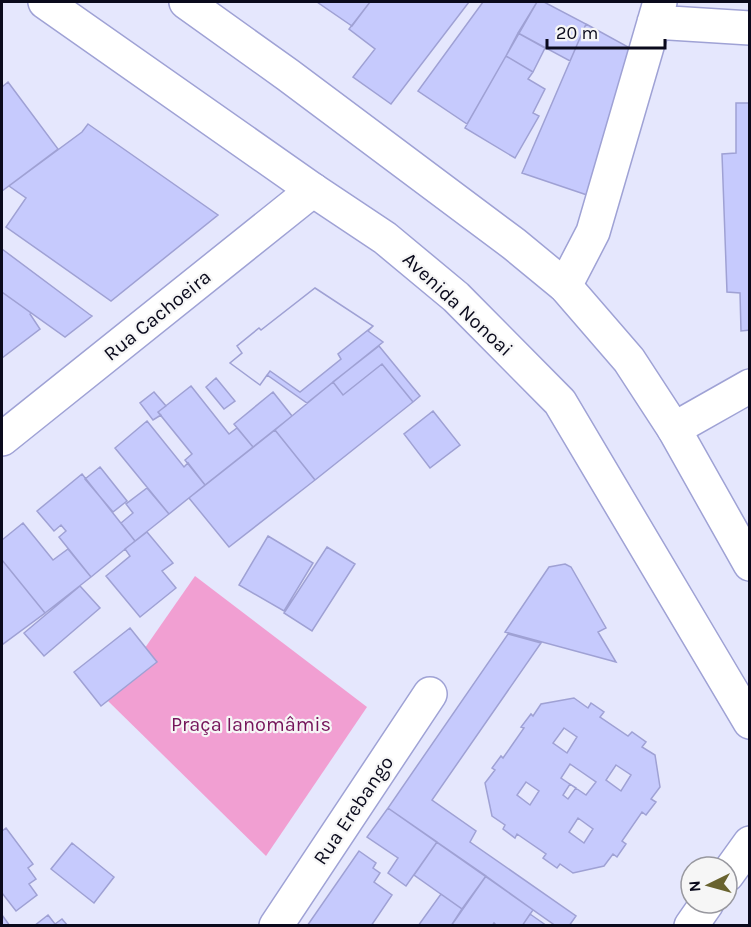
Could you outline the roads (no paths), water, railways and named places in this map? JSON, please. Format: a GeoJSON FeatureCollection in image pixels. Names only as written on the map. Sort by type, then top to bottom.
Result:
{"type":"FeatureCollection","features":[{"type":"Feature","properties":{"kind":"main road","name":"Avenida Nonoai"},"geometry":{"type":"LineString","coordinates":[[45,2],[385,238],[456,297],[560,402],[750,723]]}},
{"type":"Feature","properties":{"kind":"main road"},"geometry":{"type":"LineString","coordinates":[[186,2],[477,216],[565,286],[629,360],[674,429],[750,564]]}},
{"type":"Feature","properties":{"kind":"main road"},"geometry":{"type":"LineString","coordinates":[[565,286],[593,232],[657,12],[750,28]]}},
{"type":"Feature","properties":{"kind":"main road","name":"Rua Cachoeira"},"geometry":{"type":"LineString","coordinates":[[2,439],[313,190]]}},
{"type":"Feature","properties":{"kind":"main road"},"geometry":{"type":"LineString","coordinates":[[674,429],[750,386]]}},
{"type":"Feature","properties":{"kind":"main road","name":"Rua Erebango"},"geometry":{"type":"LineString","coordinates":[[276,926],[430,694]]}},
{"type":"Feature","properties":{"kind":"main road"},"geometry":{"type":"LineString","coordinates":[[739,858],[750,843]]}},
{"type":"Feature","properties":{"kind":"park label","name":"Praça Ianomâmis"},"geometry":{"type":"Point","coordinates":[251,724]}}]}
